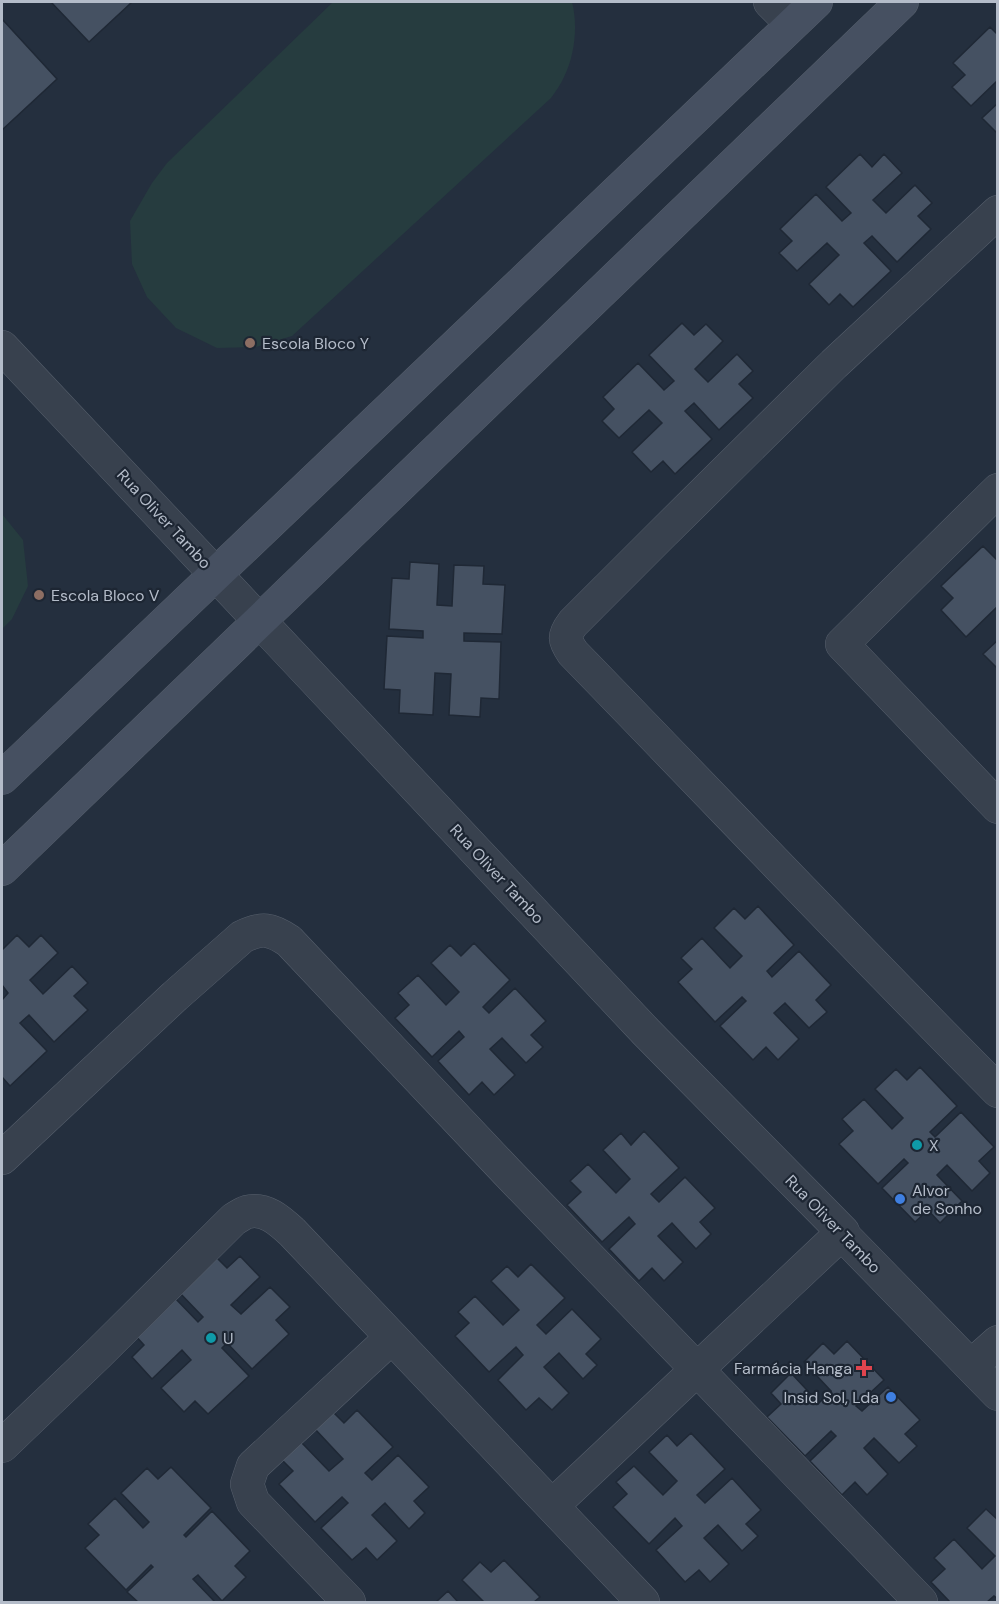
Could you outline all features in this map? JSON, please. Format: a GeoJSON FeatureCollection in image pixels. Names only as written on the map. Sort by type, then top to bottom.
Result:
{"type":"FeatureCollection","features":[{"type":"Feature","properties":{"kind":"street"},"geometry":{"type":"LineString","coordinates":[[2,778],[216,574],[781,13],[816,2]]}},
{"type":"Feature","properties":{"kind":"street"},"geometry":{"type":"LineString","coordinates":[[2,868],[902,2]]}},
{"type":"Feature","properties":{"kind":"street"},"geometry":{"type":"LineString","coordinates":[[998,212],[809,388],[573,623],[565,637],[573,653],[912,1005],[998,1091]]}},
{"type":"Feature","properties":{"kind":"street","name":"Rua Oliver Tambo"},"geometry":{"type":"LineString","coordinates":[[2,347],[646,1032],[998,1394]]}},
{"type":"Feature","properties":{"kind":"street"},"geometry":{"type":"LineString","coordinates":[[998,490],[842,644],[998,807]]}},
{"type":"Feature","properties":{"kind":"street"},"geometry":{"type":"LineString","coordinates":[[2,1158],[175,996],[242,937],[263,930],[277,933],[289,941],[507,1172],[921,1602]]}},
{"type":"Feature","properties":{"kind":"street"},"geometry":{"type":"LineString","coordinates":[[2,1446],[234,1219],[248,1211],[263,1212],[274,1217],[292,1232],[643,1602]]}},
{"type":"Feature","properties":{"kind":"street"},"geometry":{"type":"LineString","coordinates":[[552,1506],[843,1233]]}},
{"type":"Feature","properties":{"kind":"street"},"geometry":{"type":"LineString","coordinates":[[349,1602],[253,1502],[247,1484],[253,1466],[391,1338]]}},
{"type":"Feature","properties":{"kind":"street"},"geometry":{"type":"LineString","coordinates":[[971,1366],[998,1342]]}},
{"type":"Feature","properties":{"kind":"green space"},"geometry":{"type":"Polygon","coordinates":[[[333,2],[572,2],[575,20],[573,50],[564,77],[551,98],[292,336],[256,347],[217,348],[176,328],[147,297],[132,264],[130,221],[152,183],[167,163],[333,2]]]}},
{"type":"Feature","properties":{"kind":"green space"},"geometry":{"type":"Polygon","coordinates":[[[2,514],[23,540],[28,586],[12,619],[2,629],[2,514]]]}},
{"type":"Feature","properties":{"kind":"building"},"geometry":{"type":"Polygon","coordinates":[[[51,2],[132,2],[89,42],[51,2]]]}},
{"type":"Feature","properties":{"kind":"building"},"geometry":{"type":"Polygon","coordinates":[[[2,19],[57,79],[2,130],[2,19]]]}},
{"type":"Feature","properties":{"kind":"building"},"geometry":{"type":"Polygon","coordinates":[[[990,27],[998,35],[998,80],[971,106],[952,87],[965,75],[953,63],[990,27]]]}},
{"type":"Feature","properties":{"kind":"building"},"geometry":{"type":"Polygon","coordinates":[[[998,103],[998,134],[982,118],[998,103]]]}},
{"type":"Feature","properties":{"kind":"building"},"geometry":{"type":"Polygon","coordinates":[[[860,154],[872,167],[884,154],[902,173],[873,200],[886,213],[915,185],[932,203],[918,216],[931,229],[897,262],[872,236],[864,243],[891,271],[853,307],[840,294],[829,305],[809,284],[839,255],[827,243],[797,271],[779,253],[792,241],[780,229],[816,194],[842,221],[851,213],[826,187],[860,154]]]}},
{"type":"Feature","properties":{"kind":"building"},"geometry":{"type":"Polygon","coordinates":[[[682,323],[694,335],[706,324],[723,341],[695,369],[708,382],[737,354],[753,371],[739,384],[753,398],[719,430],[694,403],[685,411],[712,439],[675,474],[663,461],[651,472],[632,452],[662,423],[649,410],[619,438],[602,421],[614,409],[603,397],[638,363],[664,390],[674,381],[649,355],[682,323]]]}},
{"type":"Feature","properties":{"kind":"building"},"geometry":{"type":"Polygon","coordinates":[[[983,546],[998,561],[998,609],[996,608],[966,637],[941,610],[953,598],[941,586],[983,546]]]}},
{"type":"Feature","properties":{"kind":"building"},"geometry":{"type":"Polygon","coordinates":[[[410,562],[439,564],[437,605],[452,606],[454,565],[484,566],[483,584],[505,585],[502,634],[464,633],[464,641],[501,642],[499,699],[481,698],[480,717],[449,715],[451,674],[435,673],[433,715],[399,713],[400,690],[384,689],[387,636],[423,638],[423,631],[389,629],[392,578],[409,579],[410,562]]]}},
{"type":"Feature","properties":{"kind":"building"},"geometry":{"type":"Polygon","coordinates":[[[998,640],[998,669],[983,654],[998,640]]]}},
{"type":"Feature","properties":{"kind":"building"},"geometry":{"type":"Polygon","coordinates":[[[758,906],[794,945],[767,971],[772,977],[799,951],[831,985],[816,1000],[827,1012],[809,1028],[785,1003],[774,1013],[799,1039],[778,1060],[766,1047],[753,1060],[720,1026],[746,1001],[742,997],[715,1022],[678,982],[692,969],[681,958],[702,938],[730,968],[742,956],[714,928],[734,908],[745,919],[758,906]]]}},
{"type":"Feature","properties":{"kind":"building"},"geometry":{"type":"Polygon","coordinates":[[[17,935],[29,947],[41,935],[58,953],[30,980],[43,994],[72,966],[88,983],[74,996],[88,1010],[54,1042],[29,1015],[20,1023],[47,1051],[10,1086],[2,1077],[2,1000],[8,993],[2,985],[2,950],[17,935]]]}},
{"type":"Feature","properties":{"kind":"building"},"geometry":{"type":"Polygon","coordinates":[[[474,943],[510,980],[483,1007],[489,1013],[515,988],[546,1021],[531,1035],[543,1047],[526,1063],[502,1038],[490,1049],[515,1075],[494,1095],[482,1082],[469,1095],[438,1061],[464,1037],[459,1031],[432,1057],[395,1018],[409,1005],[398,993],[418,975],[446,1005],[459,992],[431,963],[450,945],[461,956],[474,943]]]}},
{"type":"Feature","properties":{"kind":"building","name":"X"},"geometry":{"type":"Polygon","coordinates":[[[920,1067],[957,1106],[930,1132],[935,1137],[961,1112],[994,1147],[979,1161],[990,1173],[972,1191],[947,1165],[937,1175],[962,1201],[940,1223],[928,1210],[915,1222],[882,1188],[908,1163],[904,1159],[878,1184],[839,1144],[853,1131],[842,1119],[864,1099],[892,1129],[903,1118],[875,1089],[896,1069],[907,1080],[920,1067]]]}},
{"type":"Feature","properties":{"kind":"building"},"geometry":{"type":"Polygon","coordinates":[[[644,1131],[679,1168],[651,1194],[659,1202],[685,1177],[715,1208],[700,1222],[711,1234],[696,1249],[672,1223],[658,1236],[683,1262],[664,1281],[652,1268],[639,1281],[609,1249],[635,1224],[629,1217],[602,1242],[567,1205],[581,1192],[570,1181],[588,1164],[616,1193],[630,1179],[603,1150],[621,1133],[631,1145],[644,1131]]]}},
{"type":"Feature","properties":{"kind":"building","name":"U"},"geometry":{"type":"Polygon","coordinates":[[[215,1256],[227,1268],[240,1256],[260,1277],[231,1305],[241,1314],[270,1287],[290,1307],[276,1320],[289,1334],[252,1369],[227,1343],[222,1348],[249,1376],[208,1414],[195,1401],[184,1412],[161,1388],[191,1360],[182,1350],[152,1379],[132,1357],[144,1345],[133,1333],[172,1295],[198,1322],[203,1317],[178,1291],[215,1256]]]}},
{"type":"Feature","properties":{"kind":"building"},"geometry":{"type":"Polygon","coordinates":[[[531,1264],[565,1298],[537,1325],[546,1334],[572,1309],[601,1339],[586,1354],[597,1365],[583,1379],[559,1353],[544,1367],[569,1393],[552,1410],[539,1398],[526,1410],[498,1380],[523,1355],[516,1347],[489,1372],[455,1336],[469,1323],[458,1312],[475,1296],[503,1325],[519,1310],[491,1281],[507,1266],[518,1277],[531,1264]]]}},
{"type":"Feature","properties":{"kind":"building"},"geometry":{"type":"Polygon","coordinates":[[[847,1341],[884,1380],[856,1406],[862,1411],[888,1387],[920,1420],[905,1434],[917,1446],[899,1463],[874,1438],[864,1448],[888,1474],[867,1495],[855,1482],[842,1495],[810,1461],[836,1436],[831,1431],[805,1456],[767,1417],[781,1404],[771,1393],[791,1373],[819,1403],[831,1391],[804,1362],[823,1343],[834,1354],[847,1341]]]}},
{"type":"Feature","properties":{"kind":"building"},"geometry":{"type":"Polygon","coordinates":[[[357,1410],[393,1447],[365,1473],[372,1480],[398,1455],[429,1487],[414,1501],[425,1513],[409,1529],[385,1503],[372,1515],[397,1541],[377,1560],[366,1548],[352,1560],[321,1528],[348,1503],[342,1497],[315,1522],[279,1484],[293,1471],[282,1460],[301,1442],[329,1471],[343,1459],[315,1429],[333,1412],[344,1423],[357,1410]]]}},
{"type":"Feature","properties":{"kind":"building"},"geometry":{"type":"Polygon","coordinates":[[[691,1433],[725,1469],[697,1495],[705,1503],[732,1478],[761,1510],[746,1524],[758,1536],[742,1551],[718,1525],[704,1538],[729,1564],[710,1582],[699,1570],[685,1582],[656,1550],[682,1526],[675,1518],[649,1544],[613,1507],[627,1494],[616,1482],[634,1466],[663,1495],[677,1481],[649,1452],[667,1435],[677,1446],[691,1433]]]}},
{"type":"Feature","properties":{"kind":"building"},"geometry":{"type":"Polygon","coordinates":[[[171,1467],[211,1508],[184,1535],[186,1537],[212,1511],[250,1551],[235,1566],[246,1577],[222,1601],[198,1575],[193,1579],[215,1602],[138,1602],[127,1592],[153,1567],[151,1565],[126,1590],[85,1548],[99,1535],[88,1524],[115,1498],[143,1528],[149,1522],[121,1493],[147,1468],[158,1479],[171,1467]]]}},
{"type":"Feature","properties":{"kind":"building"},"geometry":{"type":"Polygon","coordinates":[[[986,1509],[998,1520],[998,1599],[994,1596],[987,1602],[950,1602],[931,1582],[945,1569],[934,1558],[954,1539],[982,1569],[995,1556],[967,1528],[986,1509]]]}},
{"type":"Feature","properties":{"kind":"building"},"geometry":{"type":"Polygon","coordinates":[[[504,1560],[540,1597],[534,1602],[484,1602],[462,1580],[480,1562],[491,1572],[504,1560]]]}},
{"type":"Feature","properties":{"kind":"building"},"geometry":{"type":"Polygon","coordinates":[[[448,1591],[458,1602],[436,1602],[448,1591]]]}},
{"type":"Feature","properties":{"kind":"place","name":"Escola Bloco Y"},"geometry":{"type":"Point","coordinates":[250,343]}},
{"type":"Feature","properties":{"kind":"place","name":"Escola Bloco V"},"geometry":{"type":"Point","coordinates":[39,595]}},
{"type":"Feature","properties":{"kind":"place","name":"X"},"geometry":{"type":"Point","coordinates":[917,1145]}},
{"type":"Feature","properties":{"kind":"place","name":"Alvor de Sonho"},"geometry":{"type":"Point","coordinates":[900,1199]}},
{"type":"Feature","properties":{"kind":"place","name":"U"},"geometry":{"type":"Point","coordinates":[211,1338]}},
{"type":"Feature","properties":{"kind":"place","name":"Farmácia Hanga"},"geometry":{"type":"Point","coordinates":[864,1368]}},
{"type":"Feature","properties":{"kind":"place","name":"Insid Sol, Lda"},"geometry":{"type":"Point","coordinates":[891,1397]}}]}
